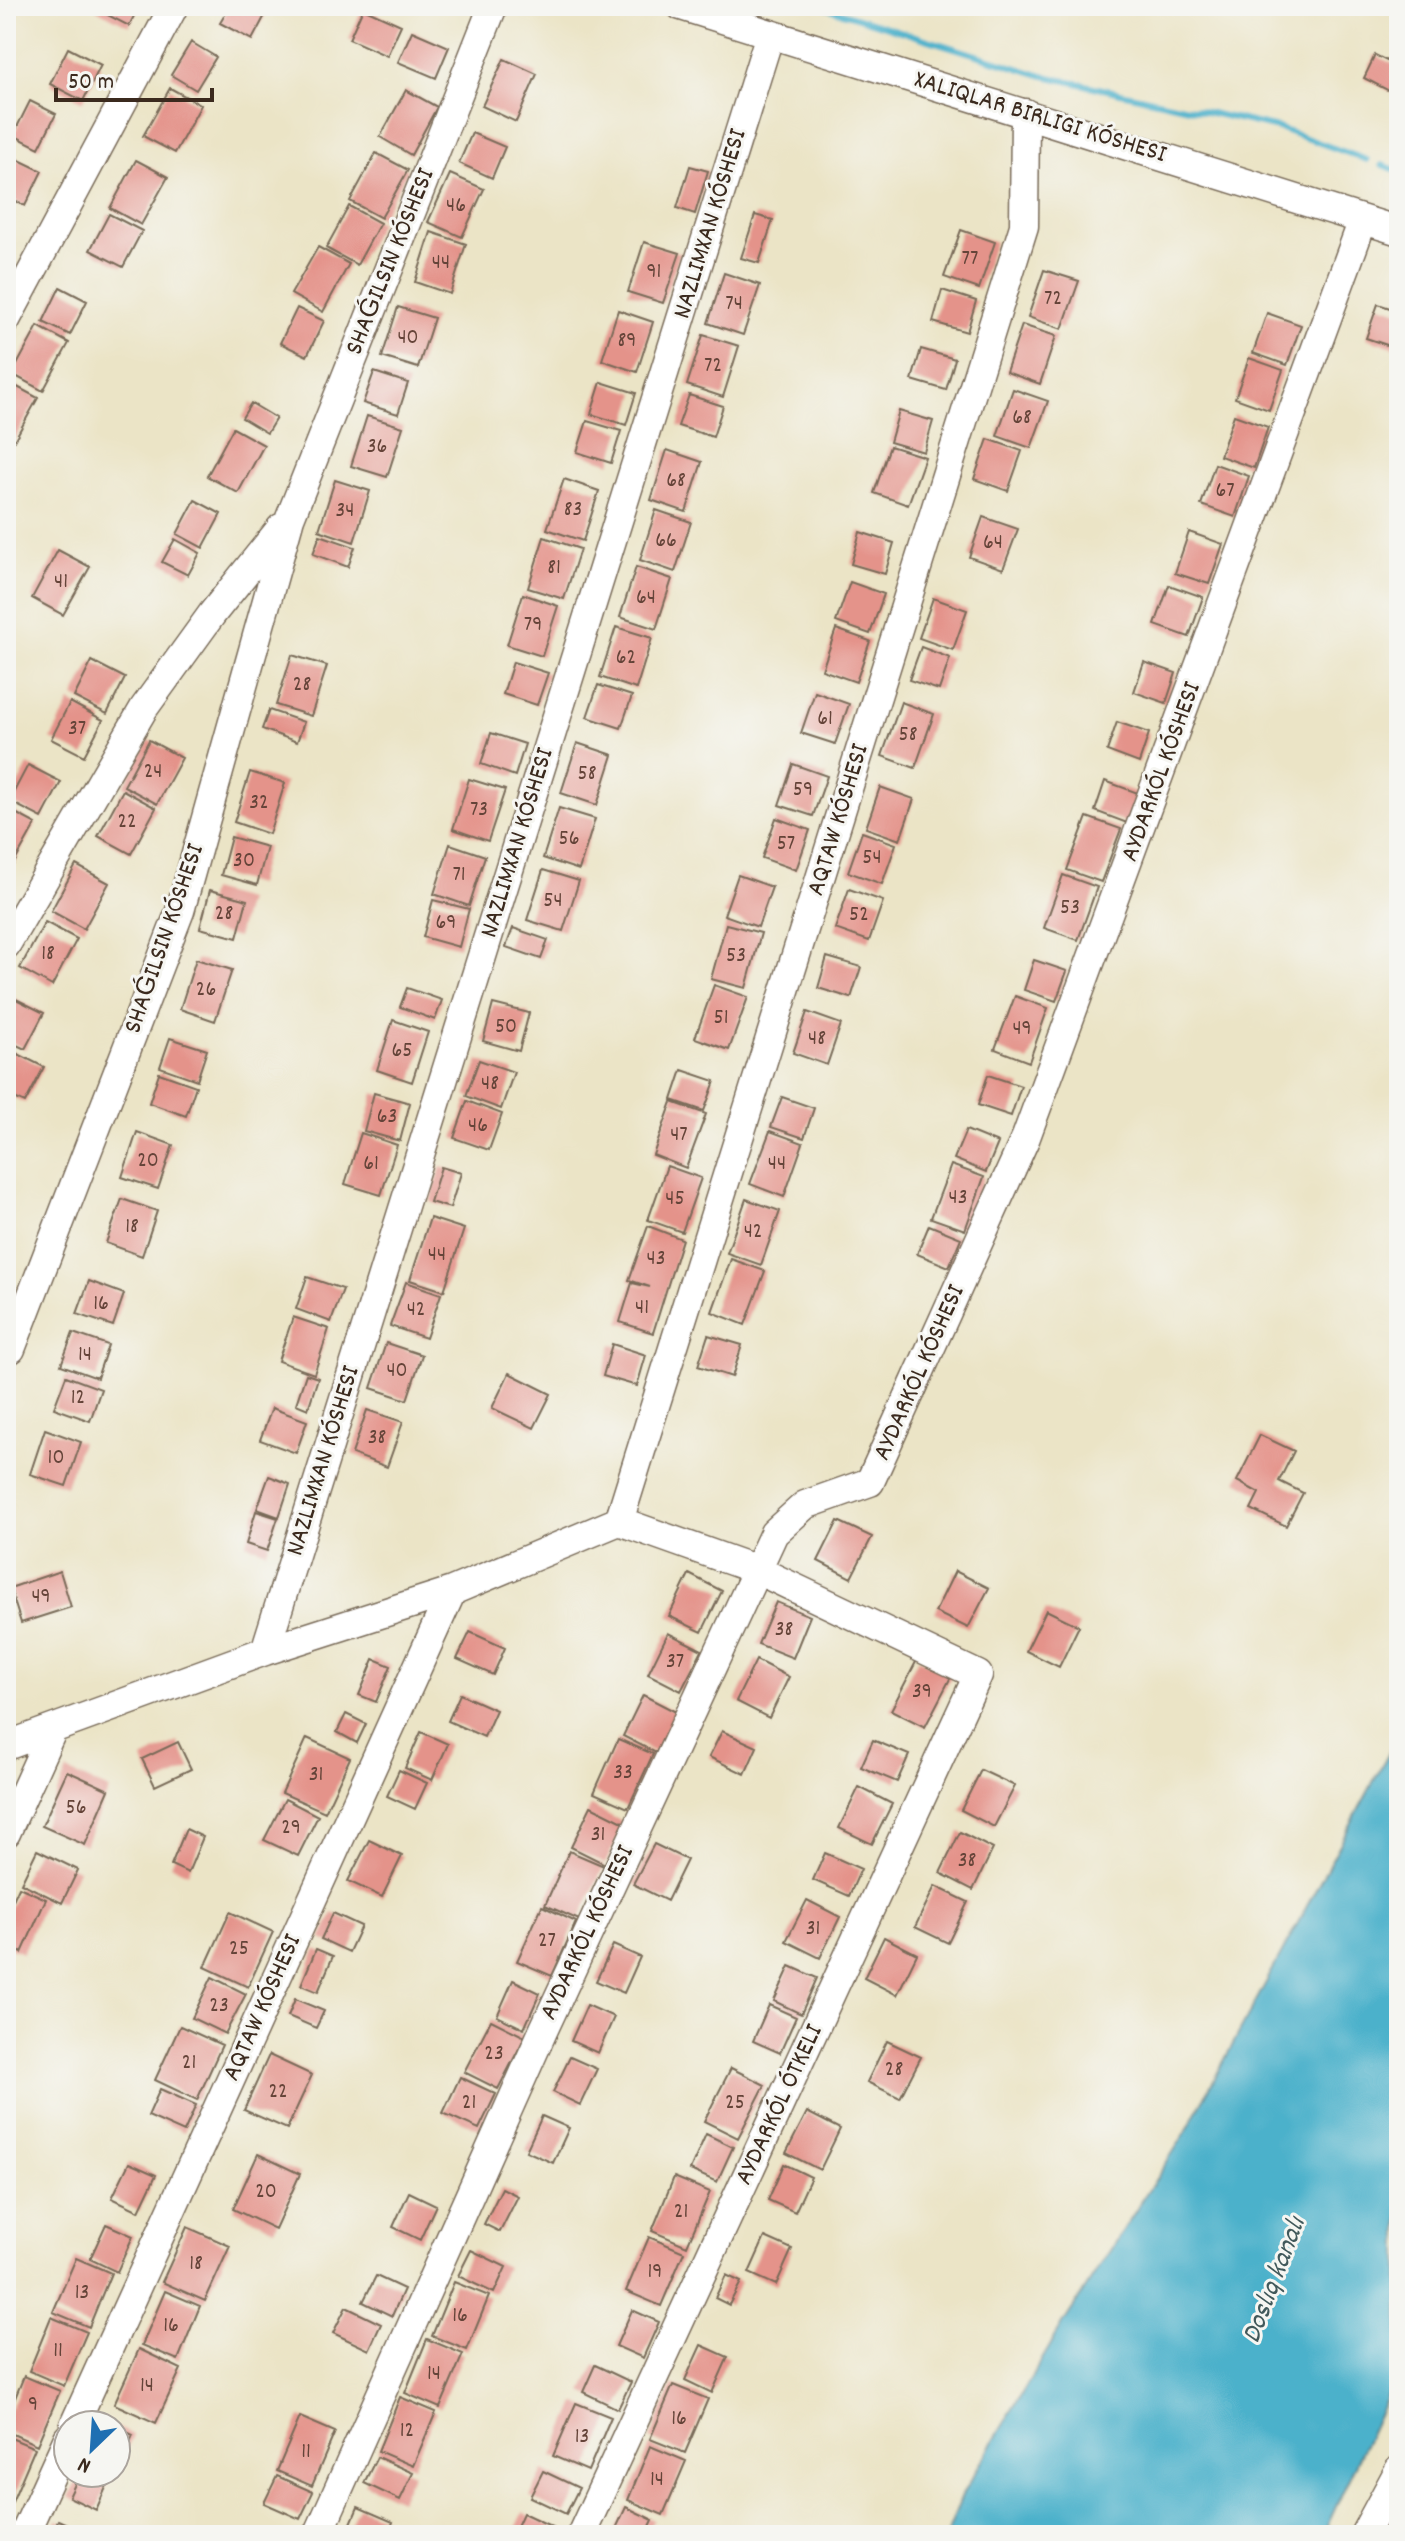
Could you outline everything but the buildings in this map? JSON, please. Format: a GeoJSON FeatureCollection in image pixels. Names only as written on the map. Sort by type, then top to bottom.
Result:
{"type":"FeatureCollection","features":[{"type":"Feature","properties":{"kind":"street"},"geometry":{"type":"LineString","coordinates":[[6,320],[174,6]]}},
{"type":"Feature","properties":{"kind":"street"},"geometry":{"type":"LineString","coordinates":[[9,1350],[180,911],[290,518],[493,6]]}},
{"type":"Feature","properties":{"kind":"street"},"geometry":{"type":"LineString","coordinates":[[681,6],[1399,231]]}},
{"type":"Feature","properties":{"kind":"street"},"geometry":{"type":"LineString","coordinates":[[265,1651],[770,34]]}},
{"type":"Feature","properties":{"kind":"street","name":"AQTAW KÓSHESI"},"geometry":{"type":"LineString","coordinates":[[619,1521],[1024,226],[1025,113]]}},
{"type":"Feature","properties":{"kind":"street","name":"AYDARKÓL KÓSHESI"},"geometry":{"type":"LineString","coordinates":[[318,2535],[543,2031],[774,1533],[805,1505],[870,1482],[1026,1137],[1363,220]]}},
{"type":"Feature","properties":{"kind":"street"},"geometry":{"type":"LineString","coordinates":[[6,945],[144,708],[212,614],[290,518]]}},
{"type":"Feature","properties":{"kind":"street"},"geometry":{"type":"LineString","coordinates":[[6,1746],[265,1651],[452,1591],[619,1521],[757,1570]]}},
{"type":"Feature","properties":{"kind":"street","name":"AYDARKÓL ÓTKELI"},"geometry":{"type":"LineString","coordinates":[[581,2535],[978,1675],[757,1570]]}},
{"type":"Feature","properties":{"kind":"street","name":"AQTAW KÓSHESI"},"geometry":{"type":"LineString","coordinates":[[81,2409],[452,1591]]}},
{"type":"Feature","properties":{"kind":"street"},"geometry":{"type":"LineString","coordinates":[[6,1833],[53,1729]]}},
{"type":"Feature","properties":{"kind":"street"},"geometry":{"type":"LineString","coordinates":[[1364,2535],[1399,2470]]}},
{"type":"Feature","properties":{"kind":"street"},"geometry":{"type":"LineString","coordinates":[[24,2535],[52,2473]]}},
{"type":"Feature","properties":{"kind":"water","name":"Doslıq kanalı"},"geometry":{"type":"Polygon","coordinates":[[[1399,1734],[1399,2369],[1323,2535],[947,2535],[963,2493],[1063,2324],[1186,2132],[1399,1734]]]}},
{"type":"Feature","properties":{"kind":"waterway"},"geometry":{"type":"LineString","coordinates":[[820,6],[1040,75],[1278,128],[1367,160]]}},
{"type":"Feature","properties":{"kind":"waterway"},"geometry":{"type":"LineString","coordinates":[[1382,165],[1399,171]]}}]}
